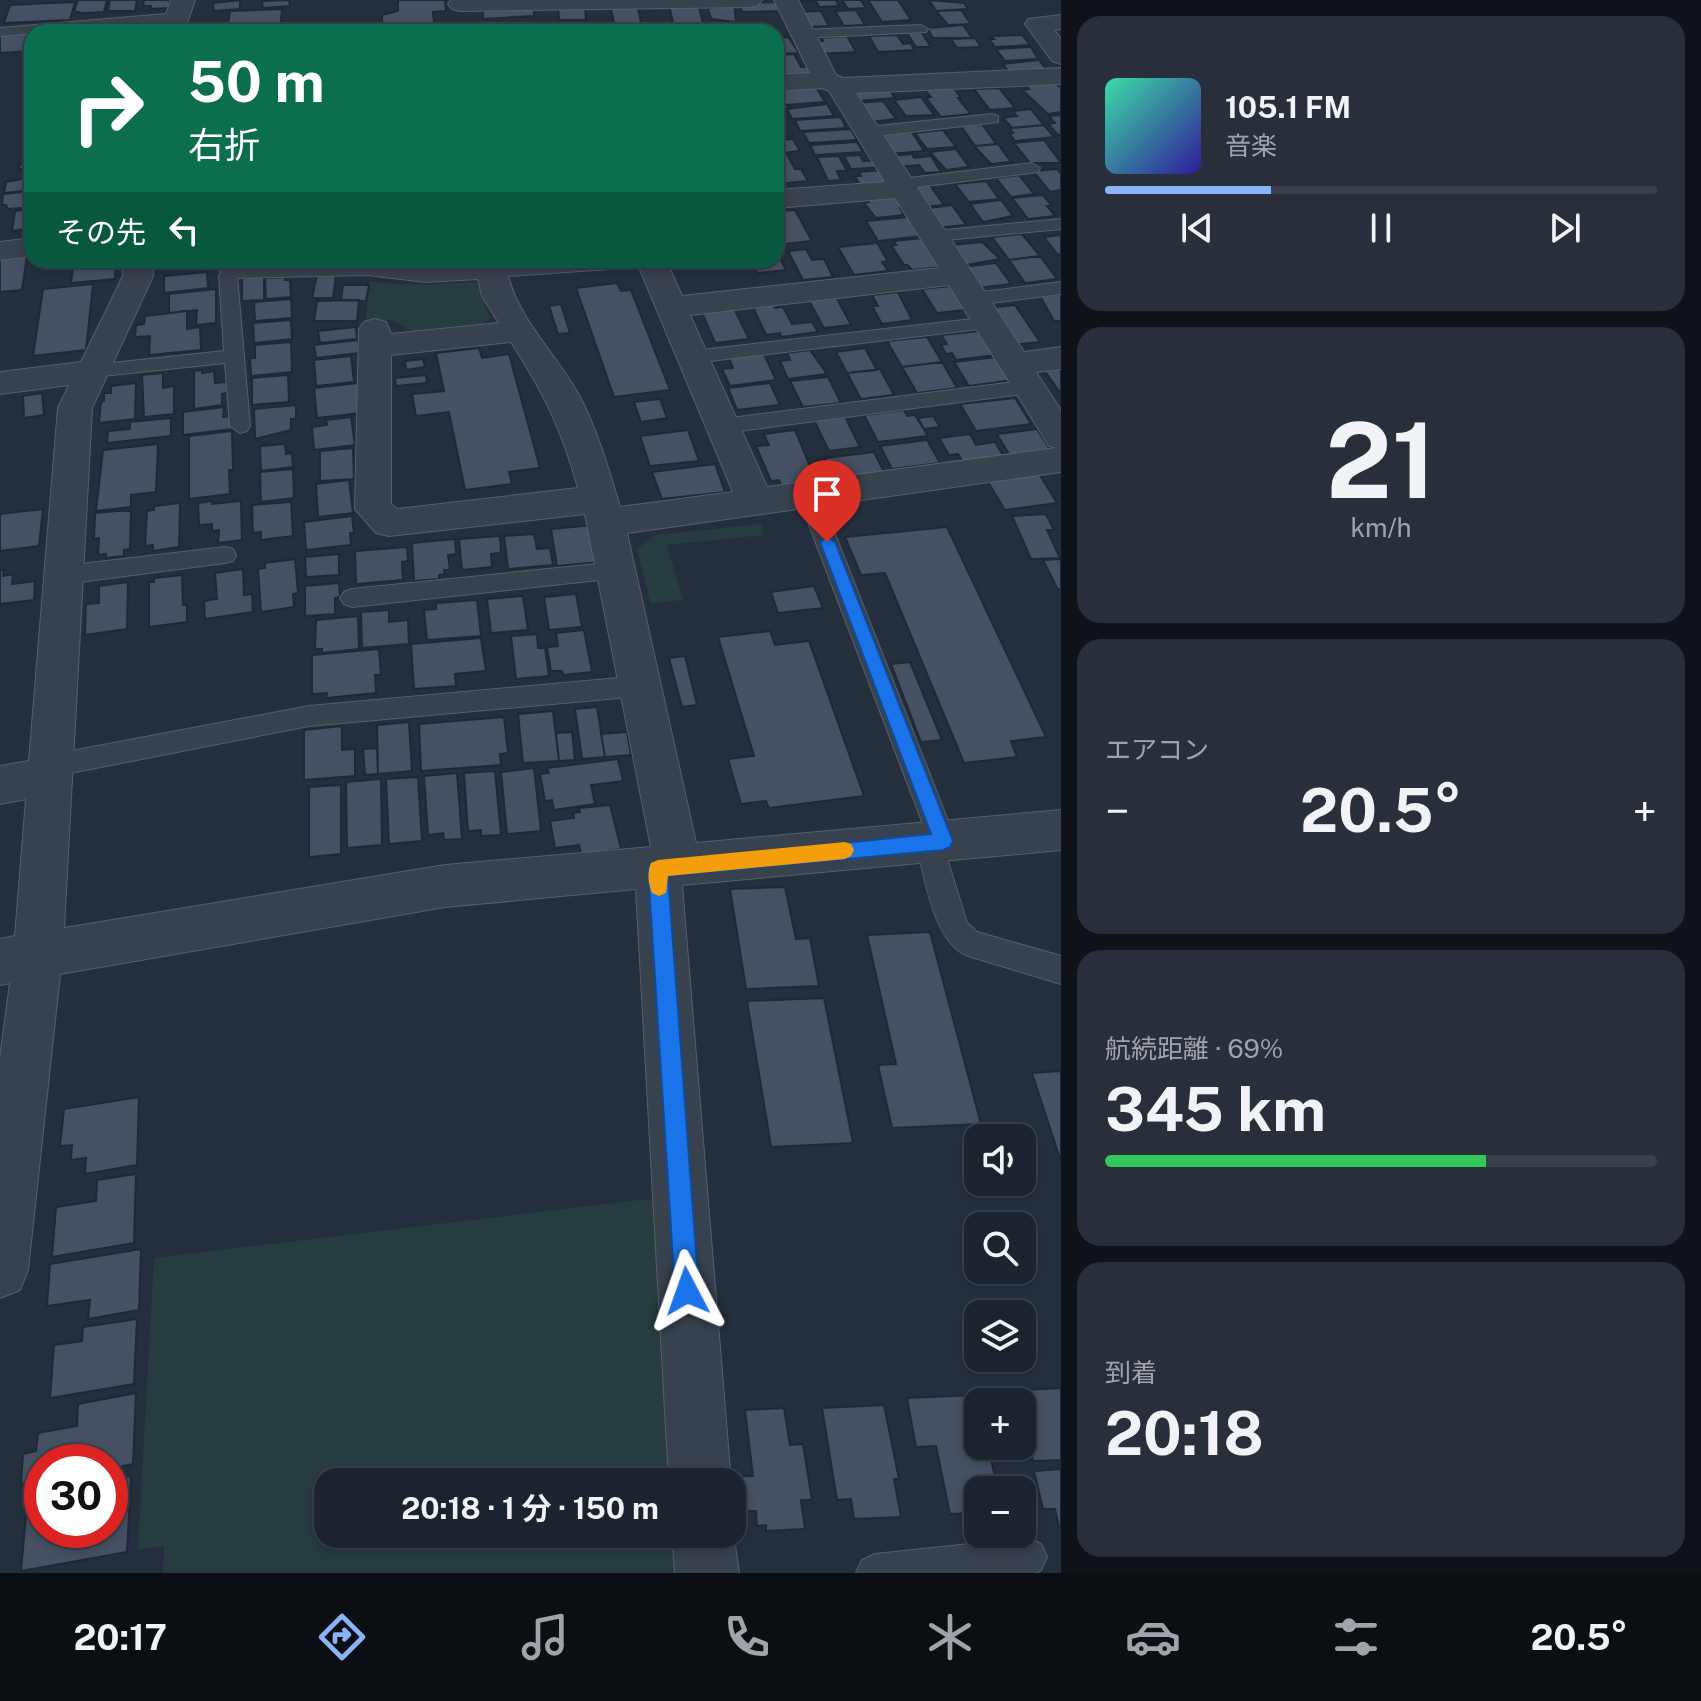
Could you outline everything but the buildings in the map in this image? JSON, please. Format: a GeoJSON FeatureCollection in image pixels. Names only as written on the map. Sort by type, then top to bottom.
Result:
{"type":"FeatureCollection","features":[{"type":"Feature","properties":{"kind":"street"},"geometry":{"type":"LineString","coordinates":[[462,24],[460,2],[750,0]]}},
{"type":"Feature","properties":{"kind":"street"},"geometry":{"type":"LineString","coordinates":[[519,331],[375,338],[373,509],[389,523],[756,503],[809,496],[1059,444],[1023,376],[868,132],[832,83],[789,33],[786,0]]}},
{"type":"Feature","properties":{"kind":"street"},"geometry":{"type":"LineString","coordinates":[[1018,0],[1049,23],[1061,56]]}},
{"type":"Feature","properties":{"kind":"street"},"geometry":{"type":"LineString","coordinates":[[784,83],[1061,76]]}},
{"type":"Feature","properties":{"kind":"street"},"geometry":{"type":"LineString","coordinates":[[784,198],[903,187]]}},
{"type":"Feature","properties":{"kind":"street"},"geometry":{"type":"LineString","coordinates":[[0,251],[24,248]]}},
{"type":"Feature","properties":{"kind":"street"},"geometry":{"type":"LineString","coordinates":[[0,1270],[19,958],[50,771],[75,408],[138,276],[138,268]]}},
{"type":"Feature","properties":{"kind":"street"},"geometry":{"type":"LineString","coordinates":[[234,269],[278,268]]}},
{"type":"Feature","properties":{"kind":"street"},"geometry":{"type":"LineString","coordinates":[[384,268],[426,273],[461,268]]}},
{"type":"Feature","properties":{"kind":"street"},"geometry":{"type":"LineString","coordinates":[[490,268],[498,296],[563,397],[583,443],[603,511],[641,686],[668,867],[699,1468]]}},
{"type":"Feature","properties":{"kind":"street"},"geometry":{"type":"LineString","coordinates":[[654,268],[756,503]]}},
{"type":"Feature","properties":{"kind":"street"},"geometry":{"type":"LineString","coordinates":[[671,307],[975,299]]}},
{"type":"Feature","properties":{"kind":"street"},"geometry":{"type":"LineString","coordinates":[[1023,376],[1061,358]]}},
{"type":"Feature","properties":{"kind":"street"},"geometry":{"type":"LineString","coordinates":[[0,383],[93,371]]}},
{"type":"Feature","properties":{"kind":"street"},"geometry":{"type":"LineString","coordinates":[[0,785],[50,771]]}},
{"type":"Feature","properties":{"kind":"street"},"geometry":{"type":"LineString","coordinates":[[19,958],[445,886],[1061,830]]}},
{"type":"Feature","properties":{"kind":"street"},"geometry":{"type":"LineString","coordinates":[[705,1548],[707,1573]]}},
{"type":"Feature","properties":{"kind":"lane"},"geometry":{"type":"LineString","coordinates":[[89,24],[178,16]]}},
{"type":"Feature","properties":{"kind":"lane"},"geometry":{"type":"LineString","coordinates":[[789,33],[921,29]]}},
{"type":"Feature","properties":{"kind":"lane"},"geometry":{"type":"LineString","coordinates":[[0,32],[24,30]]}},
{"type":"Feature","properties":{"kind":"lane"},"geometry":{"type":"LineString","coordinates":[[868,132],[992,119]]}},
{"type":"Feature","properties":{"kind":"lane"},"geometry":{"type":"LineString","coordinates":[[903,187],[1032,168]]}},
{"type":"Feature","properties":{"kind":"lane"},"geometry":{"type":"LineString","coordinates":[[935,236],[1061,224]]}},
{"type":"Feature","properties":{"kind":"lane"},"geometry":{"type":"LineString","coordinates":[[234,269],[228,275],[240,426]]}},
{"type":"Feature","properties":{"kind":"lane"},"geometry":{"type":"LineString","coordinates":[[693,357],[975,299],[1061,288]]}},
{"type":"Feature","properties":{"kind":"lane"},"geometry":{"type":"LineString","coordinates":[[93,371],[233,356]]}},
{"type":"Feature","properties":{"kind":"lane"},"geometry":{"type":"LineString","coordinates":[[723,426],[1023,376]]}},
{"type":"Feature","properties":{"kind":"lane"},"geometry":{"type":"LineString","coordinates":[[809,496],[936,842],[955,930],[968,943],[1061,970]]}},
{"type":"Feature","properties":{"kind":"lane"},"geometry":{"type":"LineString","coordinates":[[64,575],[225,555]]}},
{"type":"Feature","properties":{"kind":"lane"},"geometry":{"type":"LineString","coordinates":[[352,598],[617,570]]}},
{"type":"Feature","properties":{"kind":"lane"},"geometry":{"type":"LineString","coordinates":[[50,771],[309,716],[641,686]]}},
{"type":"Feature","properties":{"kind":"lane"},"geometry":{"type":"LineString","coordinates":[[875,1573],[1028,1557]]}},
{"type":"Feature","properties":{"kind":"green space"},"geometry":{"type":"Polygon","coordinates":[[[369,282],[426,285],[476,282],[490,318],[482,324],[411,331],[392,320],[366,320],[369,282]]]}},
{"type":"Feature","properties":{"kind":"green space"},"geometry":{"type":"Polygon","coordinates":[[[761,524],[764,535],[667,545],[683,600],[651,603],[637,550],[655,535],[761,524]]]}},
{"type":"Feature","properties":{"kind":"green space"},"geometry":{"type":"Polygon","coordinates":[[[656,1198],[672,1468],[314,1468],[314,1548],[677,1548],[678,1573],[163,1573],[164,1546],[138,1550],[154,1258],[656,1198]]]}},
{"type":"Feature","properties":{"kind":"slow traffic"},"geometry":{"type":"LineString","coordinates":[[659,887],[658,869],[845,850]]}},
{"type":"Feature","properties":{"kind":"route"},"geometry":{"type":"LineString","coordinates":[[687,1291],[658,869],[943,841],[827,542]]}}]}
